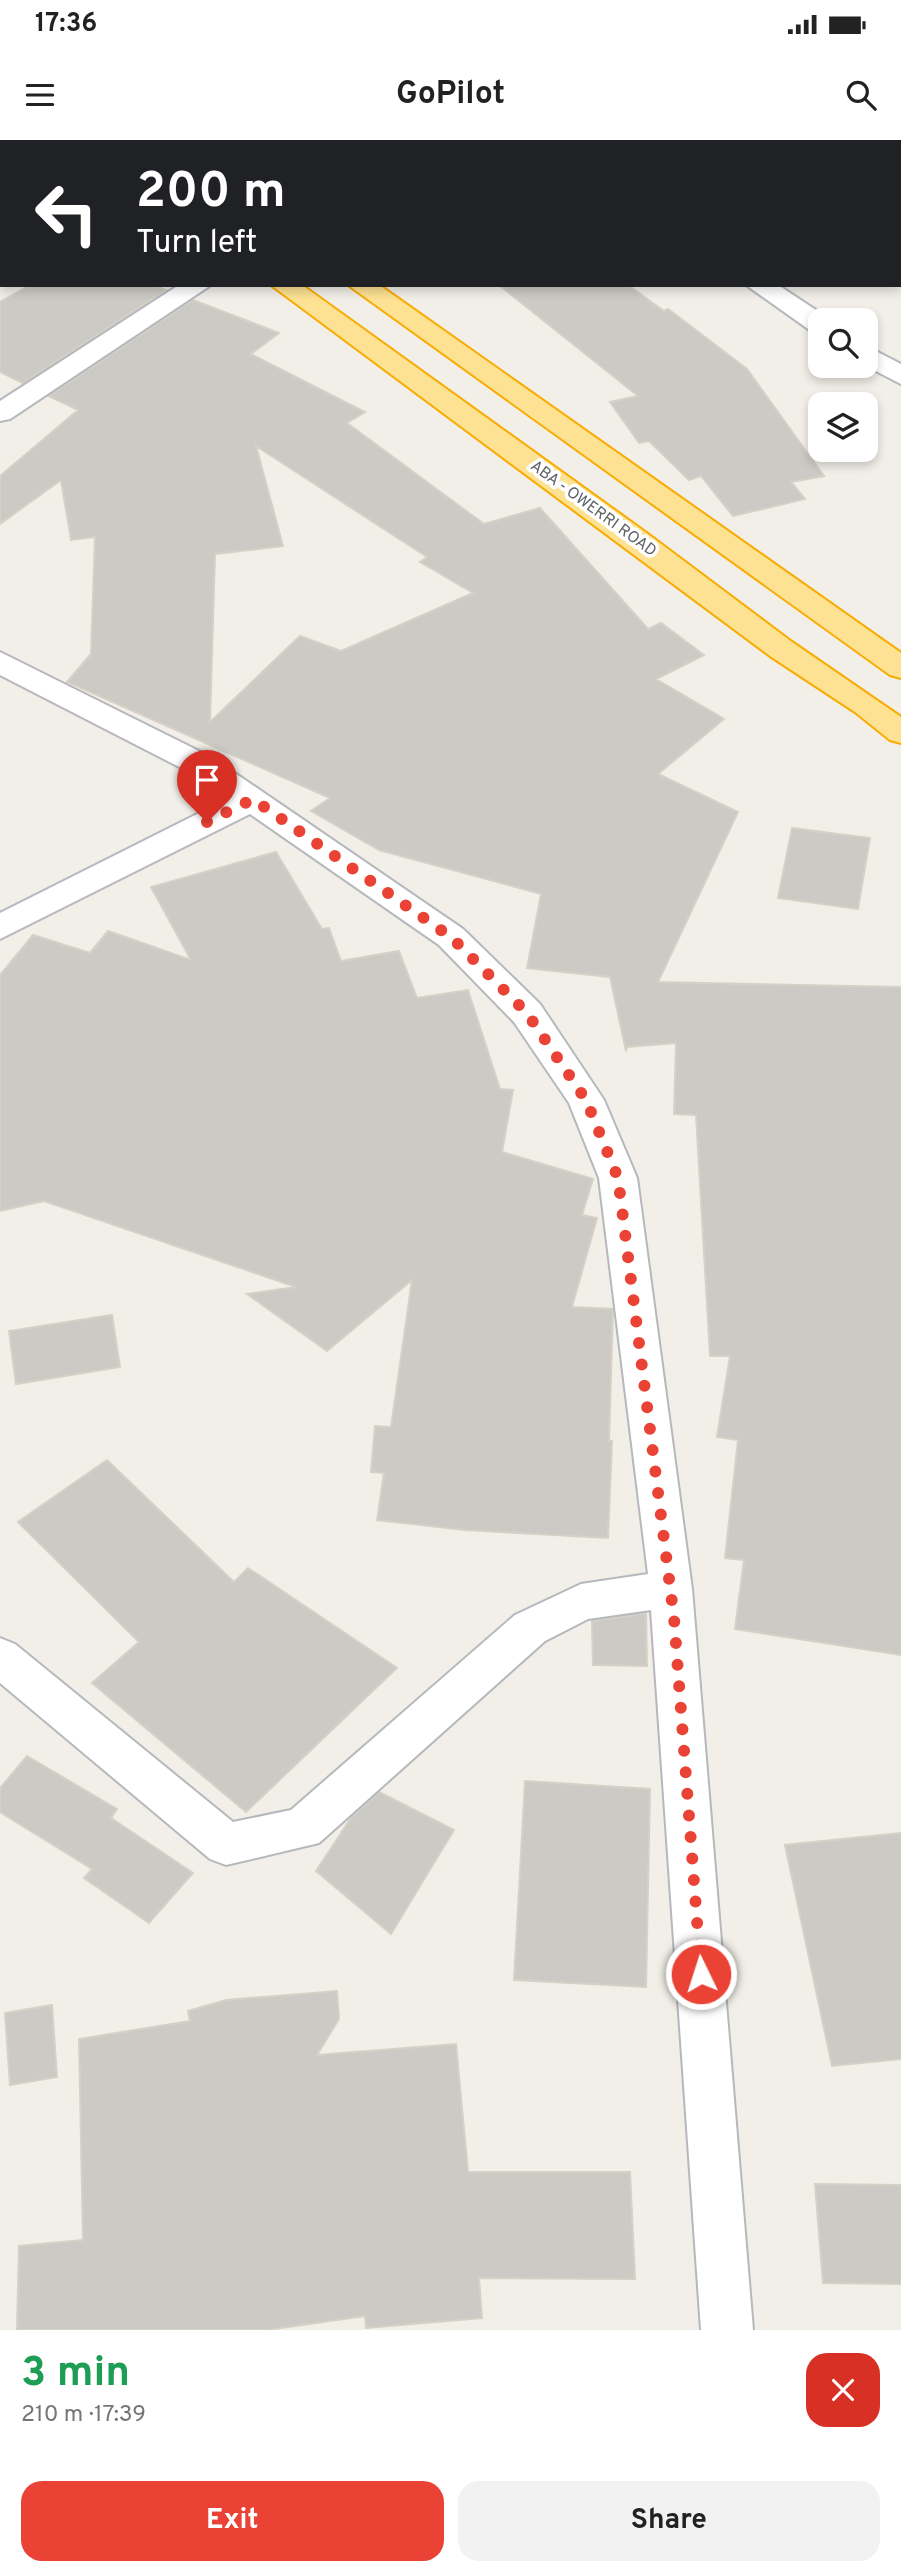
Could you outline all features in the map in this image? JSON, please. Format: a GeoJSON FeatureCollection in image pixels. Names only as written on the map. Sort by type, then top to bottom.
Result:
{"type":"FeatureCollection","features":[{"type":"Feature","properties":{"kind":"highway","name":"ABA - OWERRI ROAD"},"geometry":{"type":"LineString","coordinates":[[287,287],[637,540],[781,649],[866,705],[901,733]]}},
{"type":"Feature","properties":{"kind":"highway"},"geometry":{"type":"LineString","coordinates":[[363,287],[901,668]]}},
{"type":"Feature","properties":{"kind":"highway"},"geometry":{"type":"LineString","coordinates":[[781,649],[832,618]]}},
{"type":"Feature","properties":{"kind":"street"},"geometry":{"type":"LineString","coordinates":[[0,413],[195,287]]}},
{"type":"Feature","properties":{"kind":"street"},"geometry":{"type":"LineString","coordinates":[[762,287],[808,317]]}},
{"type":"Feature","properties":{"kind":"street"},"geometry":{"type":"LineString","coordinates":[[878,362],[901,376]]}},
{"type":"Feature","properties":{"kind":"street"},"geometry":{"type":"LineString","coordinates":[[0,662],[201,765],[451,937],[527,1013],[586,1100],[618,1178],[671,1589],[727,2330]]}},
{"type":"Feature","properties":{"kind":"street"},"geometry":{"type":"LineString","coordinates":[[0,927],[253,799]]}},
{"type":"Feature","properties":{"kind":"street"},"geometry":{"type":"LineString","coordinates":[[0,1657],[226,1844],[303,1828],[530,1628],[580,1602],[671,1589]]}},
{"type":"Feature","properties":{"kind":"building"},"geometry":{"type":"Polygon","coordinates":[[[26,287],[158,287],[166,290],[23,383],[0,372],[0,302],[26,287]]]}},
{"type":"Feature","properties":{"kind":"building"},"geometry":{"type":"Polygon","coordinates":[[[502,287],[631,287],[664,311],[668,309],[747,369],[808,454],[808,462],[814,462],[824,476],[791,482],[805,499],[733,516],[701,476],[689,480],[649,441],[639,443],[610,402],[638,396],[502,287]]]}},
{"type":"Feature","properties":{"kind":"building"},"geometry":{"type":"Polygon","coordinates":[[[193,300],[279,333],[251,354],[365,412],[347,423],[484,524],[540,508],[648,629],[661,623],[704,655],[656,679],[724,719],[658,774],[738,812],[658,982],[901,987],[901,1655],[735,1629],[744,1560],[725,1558],[738,1440],[717,1437],[730,1356],[710,1356],[696,1115],[674,1114],[676,1043],[627,1047],[626,1051],[610,977],[527,968],[541,894],[379,850],[311,811],[330,798],[67,682],[91,654],[95,537],[71,540],[61,480],[0,524],[0,476],[78,410],[49,396],[193,300]],[[256,446],[283,546],[215,554],[210,722],[300,636],[341,651],[473,593],[420,562],[427,557],[256,446]]]}},
{"type":"Feature","properties":{"kind":"building"},"geometry":{"type":"Polygon","coordinates":[[[792,828],[870,838],[858,909],[778,898],[792,828]]]}},
{"type":"Feature","properties":{"kind":"building"},"geometry":{"type":"Polygon","coordinates":[[[276,852],[322,929],[329,928],[341,961],[399,951],[417,998],[468,990],[500,1089],[513,1090],[502,1152],[593,1179],[582,1215],[597,1218],[572,1307],[613,1309],[608,1538],[465,1530],[377,1520],[384,1473],[371,1472],[375,1426],[391,1427],[412,1280],[327,1351],[247,1294],[296,1287],[44,1201],[0,1211],[0,975],[33,935],[90,953],[108,931],[191,960],[151,887],[276,852]]]}},
{"type":"Feature","properties":{"kind":"building"},"geometry":{"type":"Polygon","coordinates":[[[112,1315],[120,1367],[16,1384],[9,1331],[112,1315]]]}},
{"type":"Feature","properties":{"kind":"building"},"geometry":{"type":"Polygon","coordinates":[[[107,1460],[234,1582],[248,1568],[397,1668],[246,1812],[92,1683],[139,1642],[18,1522],[107,1460]]]}},
{"type":"Feature","properties":{"kind":"building"},"geometry":{"type":"Polygon","coordinates":[[[646,1613],[647,1666],[593,1665],[592,1621],[646,1613]]]}},
{"type":"Feature","properties":{"kind":"building"},"geometry":{"type":"Polygon","coordinates":[[[27,1756],[117,1809],[111,1818],[193,1873],[149,1923],[84,1878],[92,1869],[0,1812],[0,1788],[27,1756]]]}},
{"type":"Feature","properties":{"kind":"building"},"geometry":{"type":"Polygon","coordinates":[[[525,1781],[650,1789],[646,1987],[514,1980],[525,1781]]]}},
{"type":"Feature","properties":{"kind":"building"},"geometry":{"type":"Polygon","coordinates":[[[379,1792],[454,1830],[391,1934],[316,1871],[351,1818],[379,1792]]]}},
{"type":"Feature","properties":{"kind":"building"},"geometry":{"type":"Polygon","coordinates":[[[901,1833],[901,2059],[832,2066],[785,1845],[901,1833]]]}},
{"type":"Feature","properties":{"kind":"building"},"geometry":{"type":"Polygon","coordinates":[[[337,1991],[339,2019],[317,2055],[456,2044],[468,2172],[630,2172],[635,2279],[479,2278],[482,2318],[366,2328],[365,2316],[267,2330],[17,2330],[19,2246],[83,2240],[79,2039],[190,2021],[188,2011],[226,2000],[337,1991]]]}},
{"type":"Feature","properties":{"kind":"building"},"geometry":{"type":"Polygon","coordinates":[[[52,2005],[57,2077],[10,2085],[5,2013],[52,2005]]]}},
{"type":"Feature","properties":{"kind":"building"},"geometry":{"type":"Polygon","coordinates":[[[815,2184],[901,2185],[901,2284],[823,2283],[815,2184]]]}},
{"type":"Feature","properties":{"kind":"route"},"geometry":{"type":"LineString","coordinates":[[207,822],[253,799],[451,937],[527,1013],[586,1100],[618,1178],[671,1589],[701,1974]]}}]}
